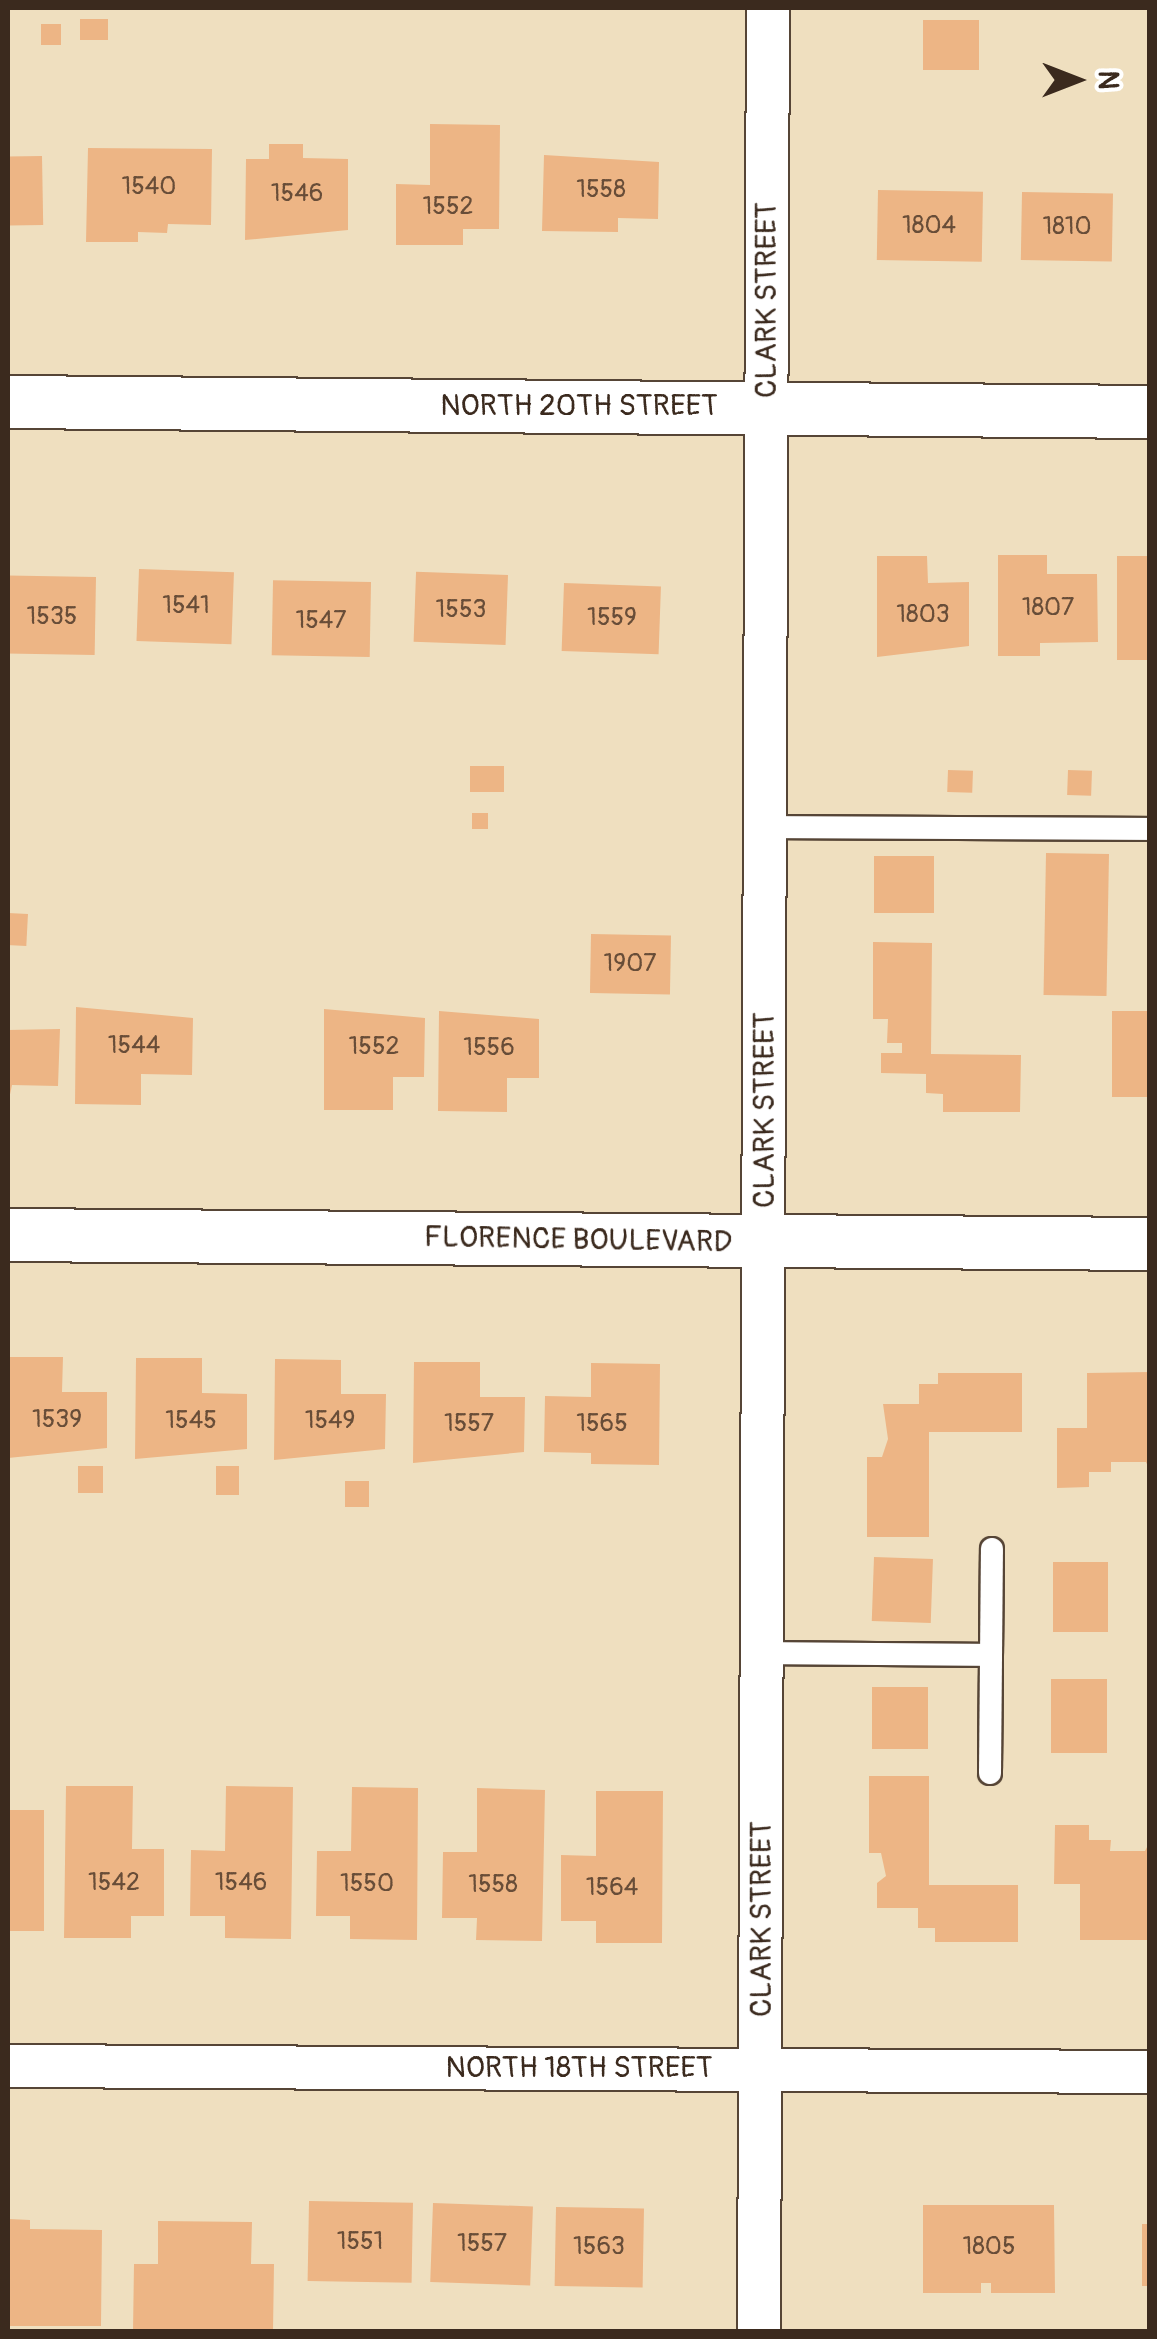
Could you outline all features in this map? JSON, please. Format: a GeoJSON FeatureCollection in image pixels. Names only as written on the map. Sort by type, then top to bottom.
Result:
{"type":"FeatureCollection","features":[{"type":"Feature","properties":{"kind":"street","name":"CLARK STREET"},"geometry":{"type":"LineString","coordinates":[[759,2332],[768,8]]}},
{"type":"Feature","properties":{"kind":"street","name":"NORTH 20TH STREET"},"geometry":{"type":"LineString","coordinates":[[8,402],[1150,412]]}},
{"type":"Feature","properties":{"kind":"street","name":"FLORENCE BOULEVARD"},"geometry":{"type":"LineString","coordinates":[[8,1235],[1150,1244]]}},
{"type":"Feature","properties":{"kind":"street","name":"NORTH 18TH STREET"},"geometry":{"type":"LineString","coordinates":[[8,2066],[1150,2072]]}},
{"type":"Feature","properties":{"kind":"lane"},"geometry":{"type":"LineString","coordinates":[[765,827],[1150,829]]}},
{"type":"Feature","properties":{"kind":"lane"},"geometry":{"type":"LineString","coordinates":[[990,1773],[992,1548]]}},
{"type":"Feature","properties":{"kind":"lane"},"geometry":{"type":"LineString","coordinates":[[764,1654],[991,1655]]}},
{"type":"Feature","properties":{"kind":"building"},"geometry":{"type":"Polygon","coordinates":[[[80,19],[108,19],[108,40],[80,40],[80,19]]]}},
{"type":"Feature","properties":{"kind":"building"},"geometry":{"type":"Polygon","coordinates":[[[923,20],[979,20],[979,70],[923,70],[923,20]]]}},
{"type":"Feature","properties":{"kind":"building"},"geometry":{"type":"Polygon","coordinates":[[[41,24],[61,24],[61,45],[41,45],[41,24]]]}},
{"type":"Feature","properties":{"kind":"building"},"geometry":{"type":"Polygon","coordinates":[[[430,124],[500,125],[499,229],[463,229],[463,245],[396,245],[396,184],[430,185],[430,124]]]}},
{"type":"Feature","properties":{"kind":"building"},"geometry":{"type":"Polygon","coordinates":[[[269,144],[303,144],[303,158],[348,159],[348,230],[245,240],[246,159],[269,159],[269,144]]]}},
{"type":"Feature","properties":{"kind":"building"},"geometry":{"type":"Polygon","coordinates":[[[88,148],[212,149],[211,225],[168,224],[167,233],[138,232],[138,242],[86,242],[88,148]]]}},
{"type":"Feature","properties":{"kind":"building"},"geometry":{"type":"Polygon","coordinates":[[[544,155],[659,162],[658,219],[618,218],[618,232],[542,231],[544,155]]]}},
{"type":"Feature","properties":{"kind":"building"},"geometry":{"type":"Polygon","coordinates":[[[42,156],[43,225],[9,226],[8,157],[42,156]]]}},
{"type":"Feature","properties":{"kind":"building"},"geometry":{"type":"Polygon","coordinates":[[[878,190],[983,192],[982,262],[877,260],[878,190]]]}},
{"type":"Feature","properties":{"kind":"building"},"geometry":{"type":"Polygon","coordinates":[[[1022,192],[1113,194],[1112,262],[1021,260],[1022,192]]]}},
{"type":"Feature","properties":{"kind":"building"},"geometry":{"type":"Polygon","coordinates":[[[998,555],[1047,555],[1047,574],[1097,574],[1098,642],[1040,643],[1040,656],[998,656],[998,555]]]}},
{"type":"Feature","properties":{"kind":"building"},"geometry":{"type":"Polygon","coordinates":[[[877,556],[927,556],[928,583],[969,582],[969,646],[877,657],[877,556]]]}},
{"type":"Feature","properties":{"kind":"building"},"geometry":{"type":"Polygon","coordinates":[[[1117,556],[1150,556],[1150,660],[1117,660],[1117,556]]]}},
{"type":"Feature","properties":{"kind":"building"},"geometry":{"type":"Polygon","coordinates":[[[139,569],[234,572],[231,644],[136,641],[139,569]]]}},
{"type":"Feature","properties":{"kind":"building"},"geometry":{"type":"Polygon","coordinates":[[[416,572],[508,575],[506,645],[414,642],[416,572]]]}},
{"type":"Feature","properties":{"kind":"building"},"geometry":{"type":"Polygon","coordinates":[[[8,575],[96,577],[95,655],[8,653],[8,575]]]}},
{"type":"Feature","properties":{"kind":"building"},"geometry":{"type":"Polygon","coordinates":[[[273,580],[371,582],[370,657],[272,655],[273,580]]]}},
{"type":"Feature","properties":{"kind":"building"},"geometry":{"type":"Polygon","coordinates":[[[564,583],[661,586],[659,654],[562,651],[564,583]]]}},
{"type":"Feature","properties":{"kind":"building"},"geometry":{"type":"Polygon","coordinates":[[[470,766],[504,766],[504,792],[470,792],[470,766]]]}},
{"type":"Feature","properties":{"kind":"building"},"geometry":{"type":"Polygon","coordinates":[[[948,770],[973,771],[972,793],[947,792],[948,770]]]}},
{"type":"Feature","properties":{"kind":"building"},"geometry":{"type":"Polygon","coordinates":[[[1068,770],[1092,771],[1091,796],[1067,795],[1068,770]]]}},
{"type":"Feature","properties":{"kind":"building"},"geometry":{"type":"Polygon","coordinates":[[[472,813],[488,813],[488,829],[472,829],[472,813]]]}},
{"type":"Feature","properties":{"kind":"building"},"geometry":{"type":"Polygon","coordinates":[[[1046,853],[1109,854],[1107,996],[1044,995],[1046,853]]]}},
{"type":"Feature","properties":{"kind":"building"},"geometry":{"type":"Polygon","coordinates":[[[874,856],[934,856],[934,913],[874,913],[874,856]]]}},
{"type":"Feature","properties":{"kind":"building"},"geometry":{"type":"Polygon","coordinates":[[[8,913],[28,914],[26,946],[8,945],[8,913]]]}},
{"type":"Feature","properties":{"kind":"building"},"geometry":{"type":"Polygon","coordinates":[[[591,934],[671,935],[670,994],[590,993],[591,934]]]}},
{"type":"Feature","properties":{"kind":"building"},"geometry":{"type":"Polygon","coordinates":[[[873,942],[932,943],[931,1054],[1021,1055],[1020,1112],[943,1112],[943,1094],[926,1093],[926,1074],[881,1073],[881,1053],[902,1053],[902,1043],[887,1043],[888,1019],[873,1019],[873,942]]]}},
{"type":"Feature","properties":{"kind":"building"},"geometry":{"type":"Polygon","coordinates":[[[76,1007],[193,1018],[192,1075],[141,1074],[141,1105],[75,1104],[76,1007]]]}},
{"type":"Feature","properties":{"kind":"building"},"geometry":{"type":"Polygon","coordinates":[[[324,1009],[425,1018],[424,1077],[393,1077],[393,1110],[324,1110],[324,1009]]]}},
{"type":"Feature","properties":{"kind":"building"},"geometry":{"type":"Polygon","coordinates":[[[439,1011],[539,1019],[539,1078],[507,1078],[507,1112],[438,1111],[439,1011]]]}},
{"type":"Feature","properties":{"kind":"building"},"geometry":{"type":"Polygon","coordinates":[[[1112,1011],[1150,1011],[1150,1097],[1112,1097],[1112,1011]]]}},
{"type":"Feature","properties":{"kind":"building"},"geometry":{"type":"Polygon","coordinates":[[[60,1029],[58,1086],[12,1085],[8,1104],[8,1030],[60,1029]]]}},
{"type":"Feature","properties":{"kind":"building"},"geometry":{"type":"Polygon","coordinates":[[[8,1357],[63,1357],[62,1392],[107,1392],[107,1448],[8,1458],[8,1357]]]}},
{"type":"Feature","properties":{"kind":"building"},"geometry":{"type":"Polygon","coordinates":[[[136,1358],[202,1358],[202,1393],[247,1394],[247,1449],[135,1459],[136,1358]]]}},
{"type":"Feature","properties":{"kind":"building"},"geometry":{"type":"Polygon","coordinates":[[[275,1359],[341,1360],[341,1394],[386,1394],[385,1449],[274,1460],[275,1359]]]}},
{"type":"Feature","properties":{"kind":"building"},"geometry":{"type":"Polygon","coordinates":[[[414,1362],[480,1362],[480,1397],[525,1397],[524,1452],[413,1463],[414,1362]]]}},
{"type":"Feature","properties":{"kind":"building"},"geometry":{"type":"Polygon","coordinates":[[[591,1363],[660,1364],[659,1465],[591,1464],[591,1453],[544,1452],[545,1396],[591,1397],[591,1363]]]}},
{"type":"Feature","properties":{"kind":"building"},"geometry":{"type":"Polygon","coordinates":[[[1150,1372],[1150,1471],[1146,1462],[1111,1462],[1111,1472],[1089,1472],[1089,1487],[1057,1488],[1057,1428],[1087,1428],[1087,1373],[1150,1372]]]}},
{"type":"Feature","properties":{"kind":"building"},"geometry":{"type":"Polygon","coordinates":[[[938,1373],[1022,1373],[1022,1432],[929,1432],[929,1537],[867,1537],[867,1457],[882,1457],[888,1439],[883,1404],[919,1404],[919,1384],[938,1384],[938,1373]]]}},
{"type":"Feature","properties":{"kind":"building"},"geometry":{"type":"Polygon","coordinates":[[[78,1466],[103,1466],[103,1493],[78,1493],[78,1466]]]}},
{"type":"Feature","properties":{"kind":"building"},"geometry":{"type":"Polygon","coordinates":[[[216,1466],[239,1466],[239,1495],[216,1495],[216,1466]]]}},
{"type":"Feature","properties":{"kind":"building"},"geometry":{"type":"Polygon","coordinates":[[[345,1481],[369,1481],[369,1507],[345,1507],[345,1481]]]}},
{"type":"Feature","properties":{"kind":"building"},"geometry":{"type":"Polygon","coordinates":[[[874,1557],[933,1559],[931,1623],[872,1621],[874,1557]]]}},
{"type":"Feature","properties":{"kind":"building"},"geometry":{"type":"Polygon","coordinates":[[[1053,1562],[1108,1562],[1108,1632],[1053,1632],[1053,1562]]]}},
{"type":"Feature","properties":{"kind":"building"},"geometry":{"type":"Polygon","coordinates":[[[1051,1679],[1107,1679],[1107,1753],[1051,1753],[1051,1679]]]}},
{"type":"Feature","properties":{"kind":"building"},"geometry":{"type":"Polygon","coordinates":[[[872,1687],[928,1687],[928,1749],[872,1749],[872,1687]]]}},
{"type":"Feature","properties":{"kind":"building"},"geometry":{"type":"Polygon","coordinates":[[[869,1776],[929,1776],[929,1885],[1018,1885],[1018,1942],[935,1942],[935,1928],[918,1928],[918,1908],[877,1908],[877,1883],[886,1876],[881,1853],[869,1853],[869,1776]]]}},
{"type":"Feature","properties":{"kind":"building"},"geometry":{"type":"Polygon","coordinates":[[[66,1786],[133,1786],[132,1849],[164,1849],[164,1916],[131,1916],[131,1938],[64,1938],[66,1786]]]}},
{"type":"Feature","properties":{"kind":"building"},"geometry":{"type":"Polygon","coordinates":[[[226,1786],[293,1787],[291,1939],[225,1938],[225,1916],[190,1916],[191,1850],[225,1851],[226,1786]]]}},
{"type":"Feature","properties":{"kind":"building"},"geometry":{"type":"Polygon","coordinates":[[[352,1787],[418,1788],[417,1940],[350,1939],[350,1916],[316,1916],[317,1851],[351,1851],[352,1787]]]}},
{"type":"Feature","properties":{"kind":"building"},"geometry":{"type":"Polygon","coordinates":[[[477,1788],[545,1790],[542,1941],[476,1940],[477,1918],[442,1918],[443,1852],[477,1852],[477,1788]]]}},
{"type":"Feature","properties":{"kind":"building"},"geometry":{"type":"Polygon","coordinates":[[[596,1791],[663,1791],[662,1943],[596,1943],[596,1921],[561,1921],[561,1855],[596,1856],[596,1791]]]}},
{"type":"Feature","properties":{"kind":"building"},"geometry":{"type":"Polygon","coordinates":[[[8,1810],[44,1810],[44,1931],[8,1931],[8,1810]]]}},
{"type":"Feature","properties":{"kind":"building"},"geometry":{"type":"Polygon","coordinates":[[[1055,1825],[1089,1825],[1089,1840],[1111,1840],[1110,1851],[1145,1851],[1150,1841],[1150,1940],[1080,1940],[1080,1884],[1054,1884],[1055,1825]]]}},
{"type":"Feature","properties":{"kind":"building"},"geometry":{"type":"Polygon","coordinates":[[[309,2201],[413,2203],[412,2283],[308,2281],[309,2201]]]}},
{"type":"Feature","properties":{"kind":"building"},"geometry":{"type":"Polygon","coordinates":[[[433,2203],[533,2206],[530,2285],[430,2282],[433,2203]]]}},
{"type":"Feature","properties":{"kind":"building"},"geometry":{"type":"Polygon","coordinates":[[[923,2205],[1054,2205],[1055,2293],[991,2293],[991,2283],[981,2283],[981,2293],[923,2293],[923,2205]]]}},
{"type":"Feature","properties":{"kind":"building"},"geometry":{"type":"Polygon","coordinates":[[[556,2207],[644,2209],[643,2288],[555,2286],[556,2207]]]}},
{"type":"Feature","properties":{"kind":"building"},"geometry":{"type":"Polygon","coordinates":[[[8,2219],[30,2220],[30,2229],[102,2230],[101,2326],[8,2326],[8,2219]]]}},
{"type":"Feature","properties":{"kind":"building"},"geometry":{"type":"Polygon","coordinates":[[[158,2221],[252,2222],[251,2264],[274,2264],[273,2332],[133,2332],[134,2264],[158,2264],[158,2221]]]}},
{"type":"Feature","properties":{"kind":"building"},"geometry":{"type":"Polygon","coordinates":[[[1142,2224],[1150,2224],[1150,2286],[1142,2286],[1142,2224]]]}}]}
